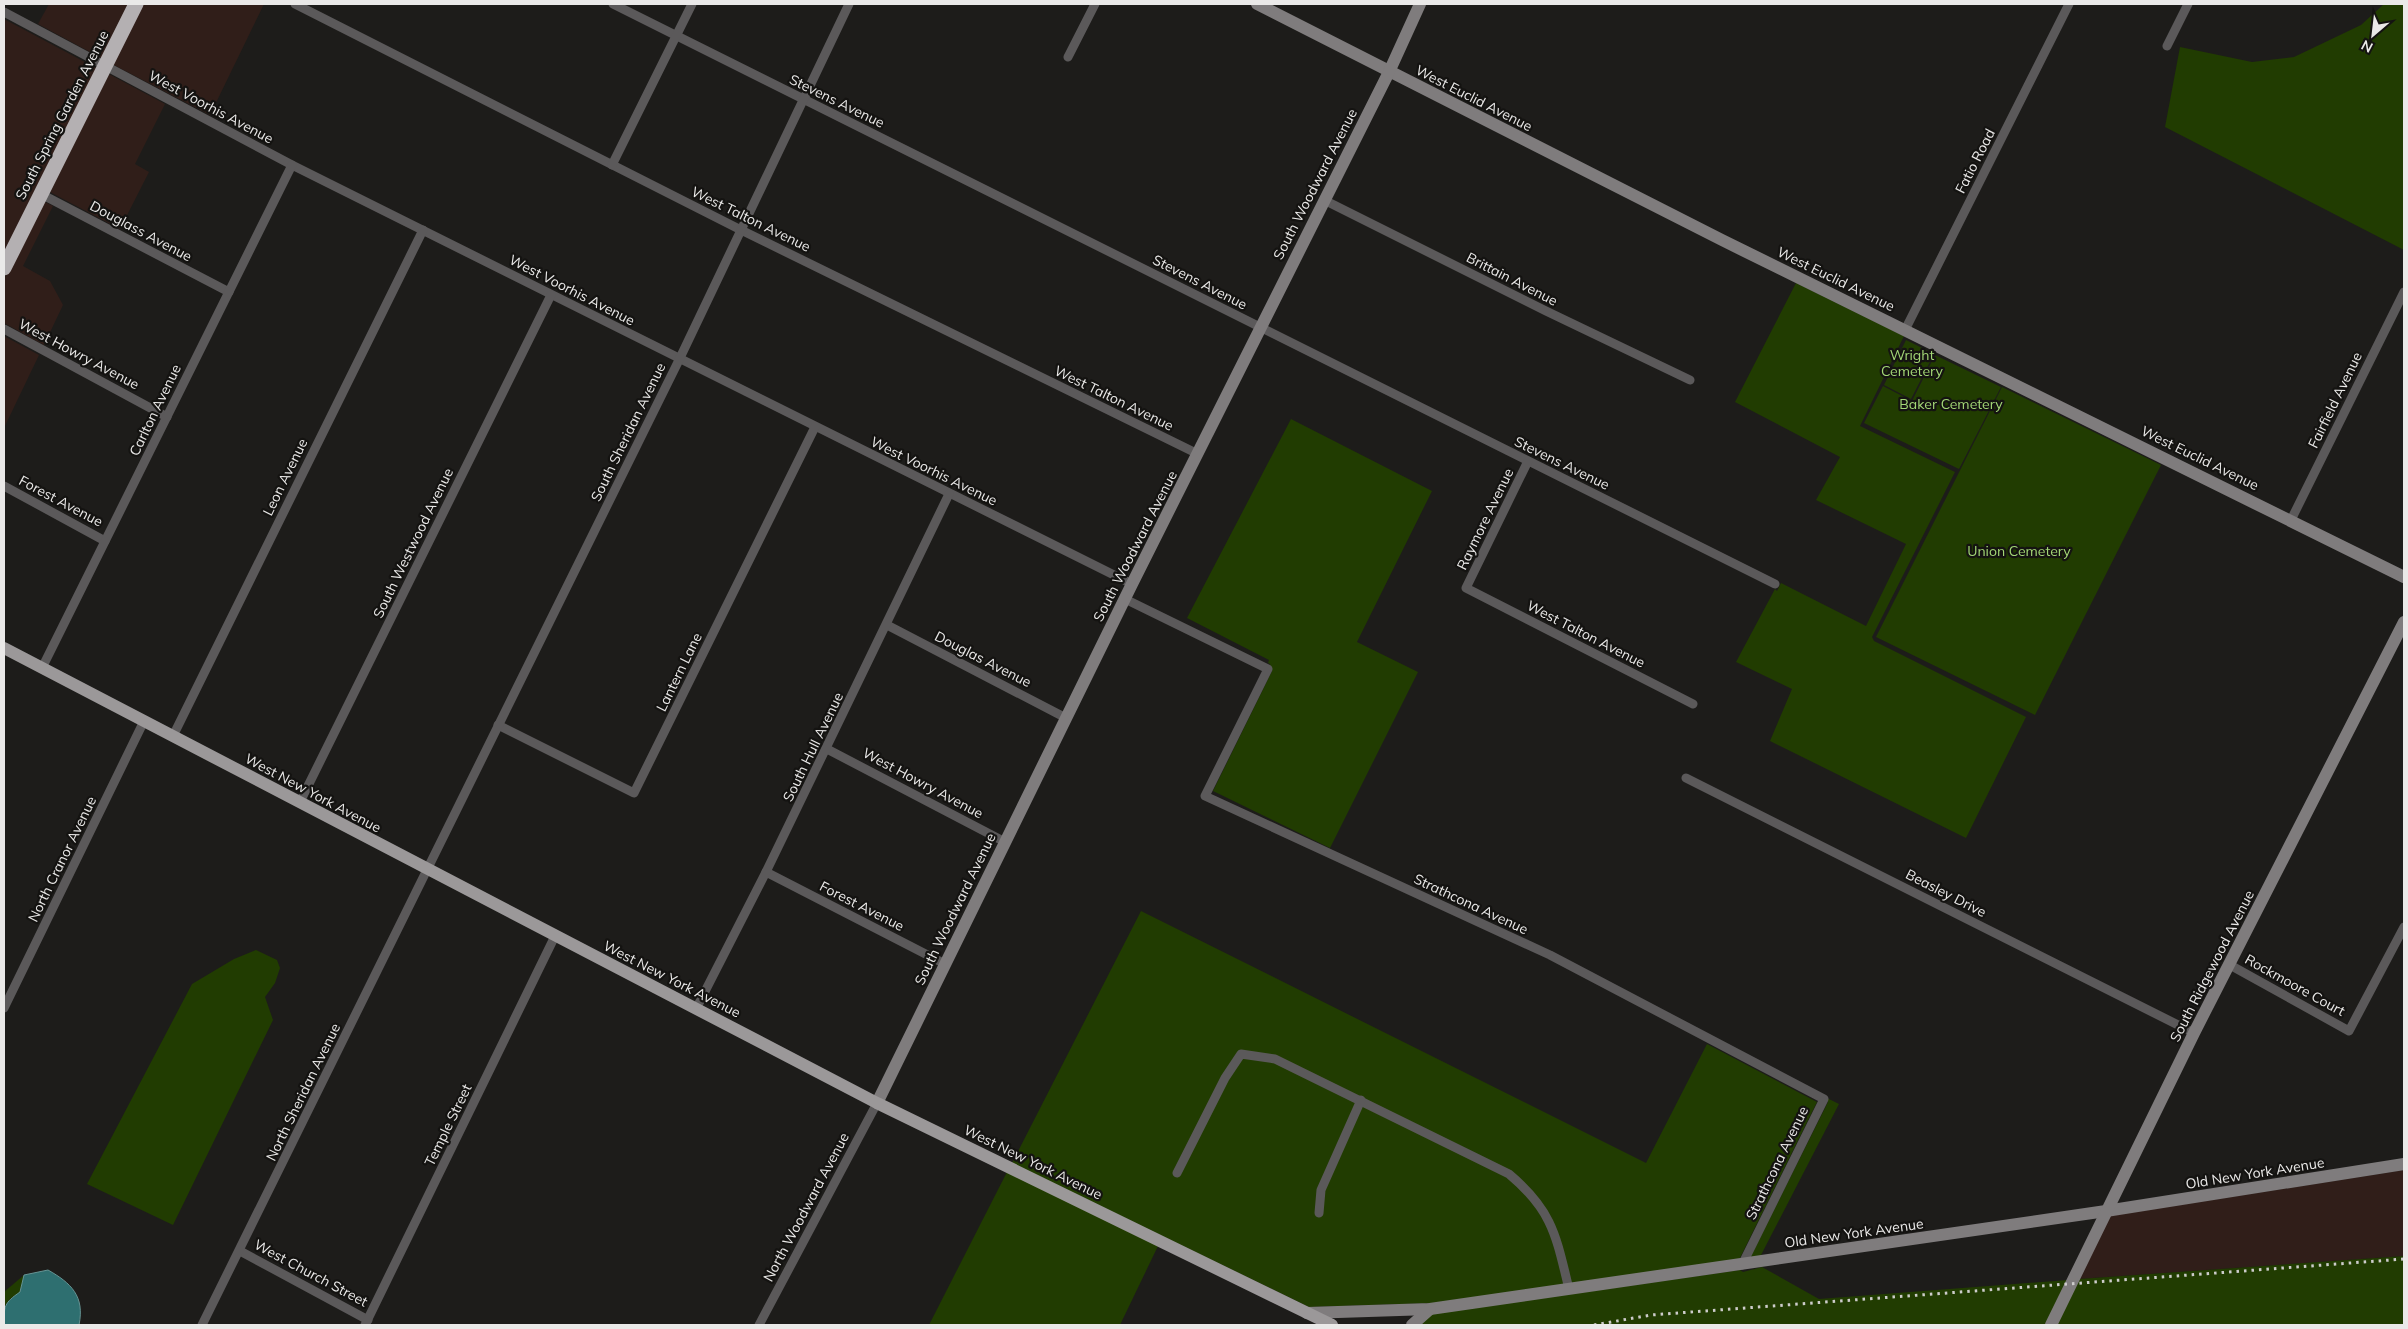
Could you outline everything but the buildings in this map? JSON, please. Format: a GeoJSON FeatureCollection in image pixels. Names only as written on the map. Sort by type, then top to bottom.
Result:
{"type":"FeatureCollection","features":[{"type":"Feature","properties":{"kind":"highway","name":"South Spring Garden Avenue"},"geometry":{"type":"LineString","coordinates":[[4,268],[136,4]]}},
{"type":"Feature","properties":{"kind":"main road","name":"West New York Avenue"},"geometry":{"type":"LineString","coordinates":[[4,648],[877,1102],[1332,1325]]}},
{"type":"Feature","properties":{"kind":"street","name":"West Talton Avenue"},"geometry":{"type":"LineString","coordinates":[[295,4],[741,230],[1198,454]]}},
{"type":"Feature","properties":{"kind":"street","name":"Stevens Avenue"},"geometry":{"type":"LineString","coordinates":[[612,4],[1775,584]]}},
{"type":"Feature","properties":{"kind":"street"},"geometry":{"type":"LineString","coordinates":[[612,165],[692,4]]}},
{"type":"Feature","properties":{"kind":"street","name":"South Sheridan Avenue"},"geometry":{"type":"LineString","coordinates":[[428,870],[679,360],[849,4]]}},
{"type":"Feature","properties":{"kind":"street"},"geometry":{"type":"LineString","coordinates":[[1068,57],[1095,4]]}},
{"type":"Feature","properties":{"kind":"street","name":"West Euclid Avenue"},"geometry":{"type":"LineString","coordinates":[[1257,4],[1388,72],[2404,577]]}},
{"type":"Feature","properties":{"kind":"street","name":"South Woodward Avenue"},"geometry":{"type":"LineString","coordinates":[[877,1102],[1420,4]]}},
{"type":"Feature","properties":{"kind":"street","name":"Fatio Road"},"geometry":{"type":"LineString","coordinates":[[1905,330],[2069,4]]}},
{"type":"Feature","properties":{"kind":"street"},"geometry":{"type":"LineString","coordinates":[[2167,46],[2188,4]]}},
{"type":"Feature","properties":{"kind":"street","name":"West Voorhis Avenue"},"geometry":{"type":"LineString","coordinates":[[4,12],[292,165],[679,360],[1132,584]]}},
{"type":"Feature","properties":{"kind":"street","name":"Carlton Avenue"},"geometry":{"type":"LineString","coordinates":[[42,668],[292,165]]}},
{"type":"Feature","properties":{"kind":"street","name":"Douglass Avenue"},"geometry":{"type":"LineString","coordinates":[[41,194],[229,292]]}},
{"type":"Feature","properties":{"kind":"street","name":"Brittain Avenue"},"geometry":{"type":"LineString","coordinates":[[1324,200],[1546,311],[1690,380]]}},
{"type":"Feature","properties":{"kind":"street","name":"Leon Avenue"},"geometry":{"type":"LineString","coordinates":[[172,736],[423,230]]}},
{"type":"Feature","properties":{"kind":"street","name":"Fairfield Avenue"},"geometry":{"type":"LineString","coordinates":[[2291,520],[2404,292]]}},
{"type":"Feature","properties":{"kind":"street","name":"South Westwood Avenue"},"geometry":{"type":"LineString","coordinates":[[300,802],[551,295]]}},
{"type":"Feature","properties":{"kind":"street","name":"West Howry Avenue"},"geometry":{"type":"LineString","coordinates":[[4,329],[167,417]]}},
{"type":"Feature","properties":{"kind":"street","name":"Lantern Lane"},"geometry":{"type":"LineString","coordinates":[[498,725],[634,793],[815,427]]}},
{"type":"Feature","properties":{"kind":"street","name":"Raymore Avenue"},"geometry":{"type":"LineString","coordinates":[[1466,588],[1528,461]]}},
{"type":"Feature","properties":{"kind":"street","name":"Forest Avenue"},"geometry":{"type":"LineString","coordinates":[[4,486],[105,540]]}},
{"type":"Feature","properties":{"kind":"street","name":"South Hull Avenue"},"geometry":{"type":"LineString","coordinates":[[696,1009],[827,749],[949,494]]}},
{"type":"Feature","properties":{"kind":"street","name":"West Talton Avenue"},"geometry":{"type":"LineString","coordinates":[[1466,588],[1694,704]]}},
{"type":"Feature","properties":{"kind":"street","name":"Strathcona Avenue"},"geometry":{"type":"LineString","coordinates":[[1125,599],[1268,669],[1205,796],[1550,956],[1824,1099],[1742,1265]]}},
{"type":"Feature","properties":{"kind":"street","name":"South Ridgewood Avenue"},"geometry":{"type":"LineString","coordinates":[[2051,1325],[2194,1034],[2404,622]]}},
{"type":"Feature","properties":{"kind":"street","name":"Douglas Avenue"},"geometry":{"type":"LineString","coordinates":[[887,625],[1066,718]]}},
{"type":"Feature","properties":{"kind":"street","name":"North Cranor Avenue"},"geometry":{"type":"LineString","coordinates":[[4,1008],[144,721]]}},
{"type":"Feature","properties":{"kind":"street","name":"West Howry Avenue"},"geometry":{"type":"LineString","coordinates":[[827,749],[1005,842]]}},
{"type":"Feature","properties":{"kind":"street","name":"Beasley Drive"},"geometry":{"type":"LineString","coordinates":[[1686,778],[2194,1034]]}},
{"type":"Feature","properties":{"kind":"street","name":"North Sheridan Avenue"},"geometry":{"type":"LineString","coordinates":[[202,1325],[428,870]]}},
{"type":"Feature","properties":{"kind":"street","name":"Forest Avenue"},"geometry":{"type":"LineString","coordinates":[[766,872],[944,964]]}},
{"type":"Feature","properties":{"kind":"street","name":"Rockmoore Court"},"geometry":{"type":"LineString","coordinates":[[2230,965],[2349,1030],[2404,927]]}},
{"type":"Feature","properties":{"kind":"street","name":"Temple Street"},"geometry":{"type":"LineString","coordinates":[[367,1323],[555,936]]}},
{"type":"Feature","properties":{"kind":"street"},"geometry":{"type":"LineString","coordinates":[[1177,1173],[1225,1078],[1241,1054],[1275,1059],[1509,1174],[1530,1191],[1555,1232],[1569,1289]]}},
{"type":"Feature","properties":{"kind":"street"},"geometry":{"type":"LineString","coordinates":[[1319,1213],[1321,1190],[1361,1100]]}},
{"type":"Feature","properties":{"kind":"street","name":"North Woodward Avenue"},"geometry":{"type":"LineString","coordinates":[[759,1325],[877,1102]]}},
{"type":"Feature","properties":{"kind":"street","name":"Old New York Avenue"},"geometry":{"type":"LineString","coordinates":[[1307,1313],[1430,1309],[2106,1212],[2404,1164]]}},
{"type":"Feature","properties":{"kind":"street","name":"West Church Street"},"geometry":{"type":"LineString","coordinates":[[240,1251],[367,1323]]}},
{"type":"Feature","properties":{"kind":"street"},"geometry":{"type":"LineString","coordinates":[[1412,1325],[1430,1309]]}},
{"type":"Feature","properties":{"kind":"shaded area"},"geometry":{"type":"Polygon","coordinates":[[[49,4],[131,4],[103,59],[38,24],[49,4]]]}},
{"type":"Feature","properties":{"kind":"shaded area"},"geometry":{"type":"Polygon","coordinates":[[[142,4],[264,4],[210,115],[112,64],[142,4]]]}},
{"type":"Feature","properties":{"kind":"shaded area"},"geometry":{"type":"Polygon","coordinates":[[[4,19],[98,69],[4,258],[4,19]]]}},
{"type":"Feature","properties":{"kind":"shaded area"},"geometry":{"type":"Polygon","coordinates":[[[107,73],[165,104],[135,164],[149,172],[120,229],[48,191],[107,73]]]}},
{"type":"Feature","properties":{"kind":"shaded area"},"geometry":{"type":"Polygon","coordinates":[[[43,201],[53,206],[23,266],[50,281],[63,305],[44,345],[4,323],[4,279],[43,201]]]}},
{"type":"Feature","properties":{"kind":"shaded area"},"geometry":{"type":"Polygon","coordinates":[[[4,336],[39,355],[4,428],[4,336]]]}},
{"type":"Feature","properties":{"kind":"shaded area"},"geometry":{"type":"Polygon","coordinates":[[[2404,1170],[2404,1256],[2079,1279],[2109,1216],[2404,1170]]]}},
{"type":"Feature","properties":{"kind":"green space"},"geometry":{"type":"Polygon","coordinates":[[[2384,4],[2404,4],[2404,250],[2165,127],[2180,47],[2252,62],[2294,57],[2361,25],[2384,4]]]}},
{"type":"Feature","properties":{"kind":"green space"},"geometry":{"type":"Polygon","coordinates":[[[1796,283],[1904,336],[1860,426],[1955,472],[1872,637],[1874,641],[2026,717],[1966,838],[1770,741],[1792,689],[1736,662],[1775,589],[1777,591],[1781,583],[1866,626],[1906,544],[1816,500],[1840,457],[1735,402],[1796,283]]]}},
{"type":"Feature","properties":{"kind":"green space","name":"Wright Cemetery"},"geometry":{"type":"Polygon","coordinates":[[[1906,340],[1934,354],[1911,399],[1884,385],[1906,340]]]}},
{"type":"Feature","properties":{"kind":"green space","name":"Baker Cemetery"},"geometry":{"type":"Polygon","coordinates":[[[1935,355],[2001,387],[1959,469],[1864,423],[1883,386],[1912,401],[1935,355]]]}},
{"type":"Feature","properties":{"kind":"green space","name":"Union Cemetery"},"geometry":{"type":"Polygon","coordinates":[[[2002,387],[2161,465],[2035,715],[1876,637],[2002,387]]]}},
{"type":"Feature","properties":{"kind":"green space"},"geometry":{"type":"Polygon","coordinates":[[[1291,419],[1432,491],[1357,642],[1418,672],[1330,848],[1213,791],[1272,671],[1268,663],[1269,660],[1187,618],[1291,419]]]}},
{"type":"Feature","properties":{"kind":"green space"},"geometry":{"type":"Polygon","coordinates":[[[1141,911],[1646,1163],[1707,1044],[1817,1102],[1739,1260],[1433,1303],[1309,1307],[1012,1163],[1141,911]]]}},
{"type":"Feature","properties":{"kind":"green space"},"geometry":{"type":"Polygon","coordinates":[[[256,950],[277,960],[280,968],[275,983],[265,997],[273,1020],[173,1225],[87,1184],[192,984],[234,959],[256,950]]]}},
{"type":"Feature","properties":{"kind":"green space"},"geometry":{"type":"Polygon","coordinates":[[[1827,1098],[1839,1104],[1760,1257],[1750,1258],[1828,1102],[1827,1098]]]}},
{"type":"Feature","properties":{"kind":"green space"},"geometry":{"type":"Polygon","coordinates":[[[1007,1172],[1158,1246],[1120,1325],[929,1325],[1007,1172]]]}},
{"type":"Feature","properties":{"kind":"green space"},"geometry":{"type":"Polygon","coordinates":[[[2404,1256],[2404,1325],[2056,1325],[2079,1279],[2404,1256]]]}},
{"type":"Feature","properties":{"kind":"green space"},"geometry":{"type":"Polygon","coordinates":[[[1762,1267],[1819,1299],[2068,1280],[2045,1325],[1418,1325],[1432,1314],[1740,1270],[1743,1272],[1762,1267]]]}},
{"type":"Feature","properties":{"kind":"green space"},"geometry":{"type":"Polygon","coordinates":[[[24,1275],[20,1292],[10,1299],[4,1307],[4,1292],[24,1275]]]}},
{"type":"Feature","properties":{"kind":"water"},"geometry":{"type":"Polygon","coordinates":[[[48,1270],[69,1285],[78,1298],[80,1306],[79,1325],[4,1325],[6,1306],[20,1292],[24,1275],[48,1270]]]}},
{"type":"Feature","properties":{"kind":"railway"},"geometry":{"type":"LineString","coordinates":[[1594,1325],[1651,1315],[2404,1259]]}}]}
